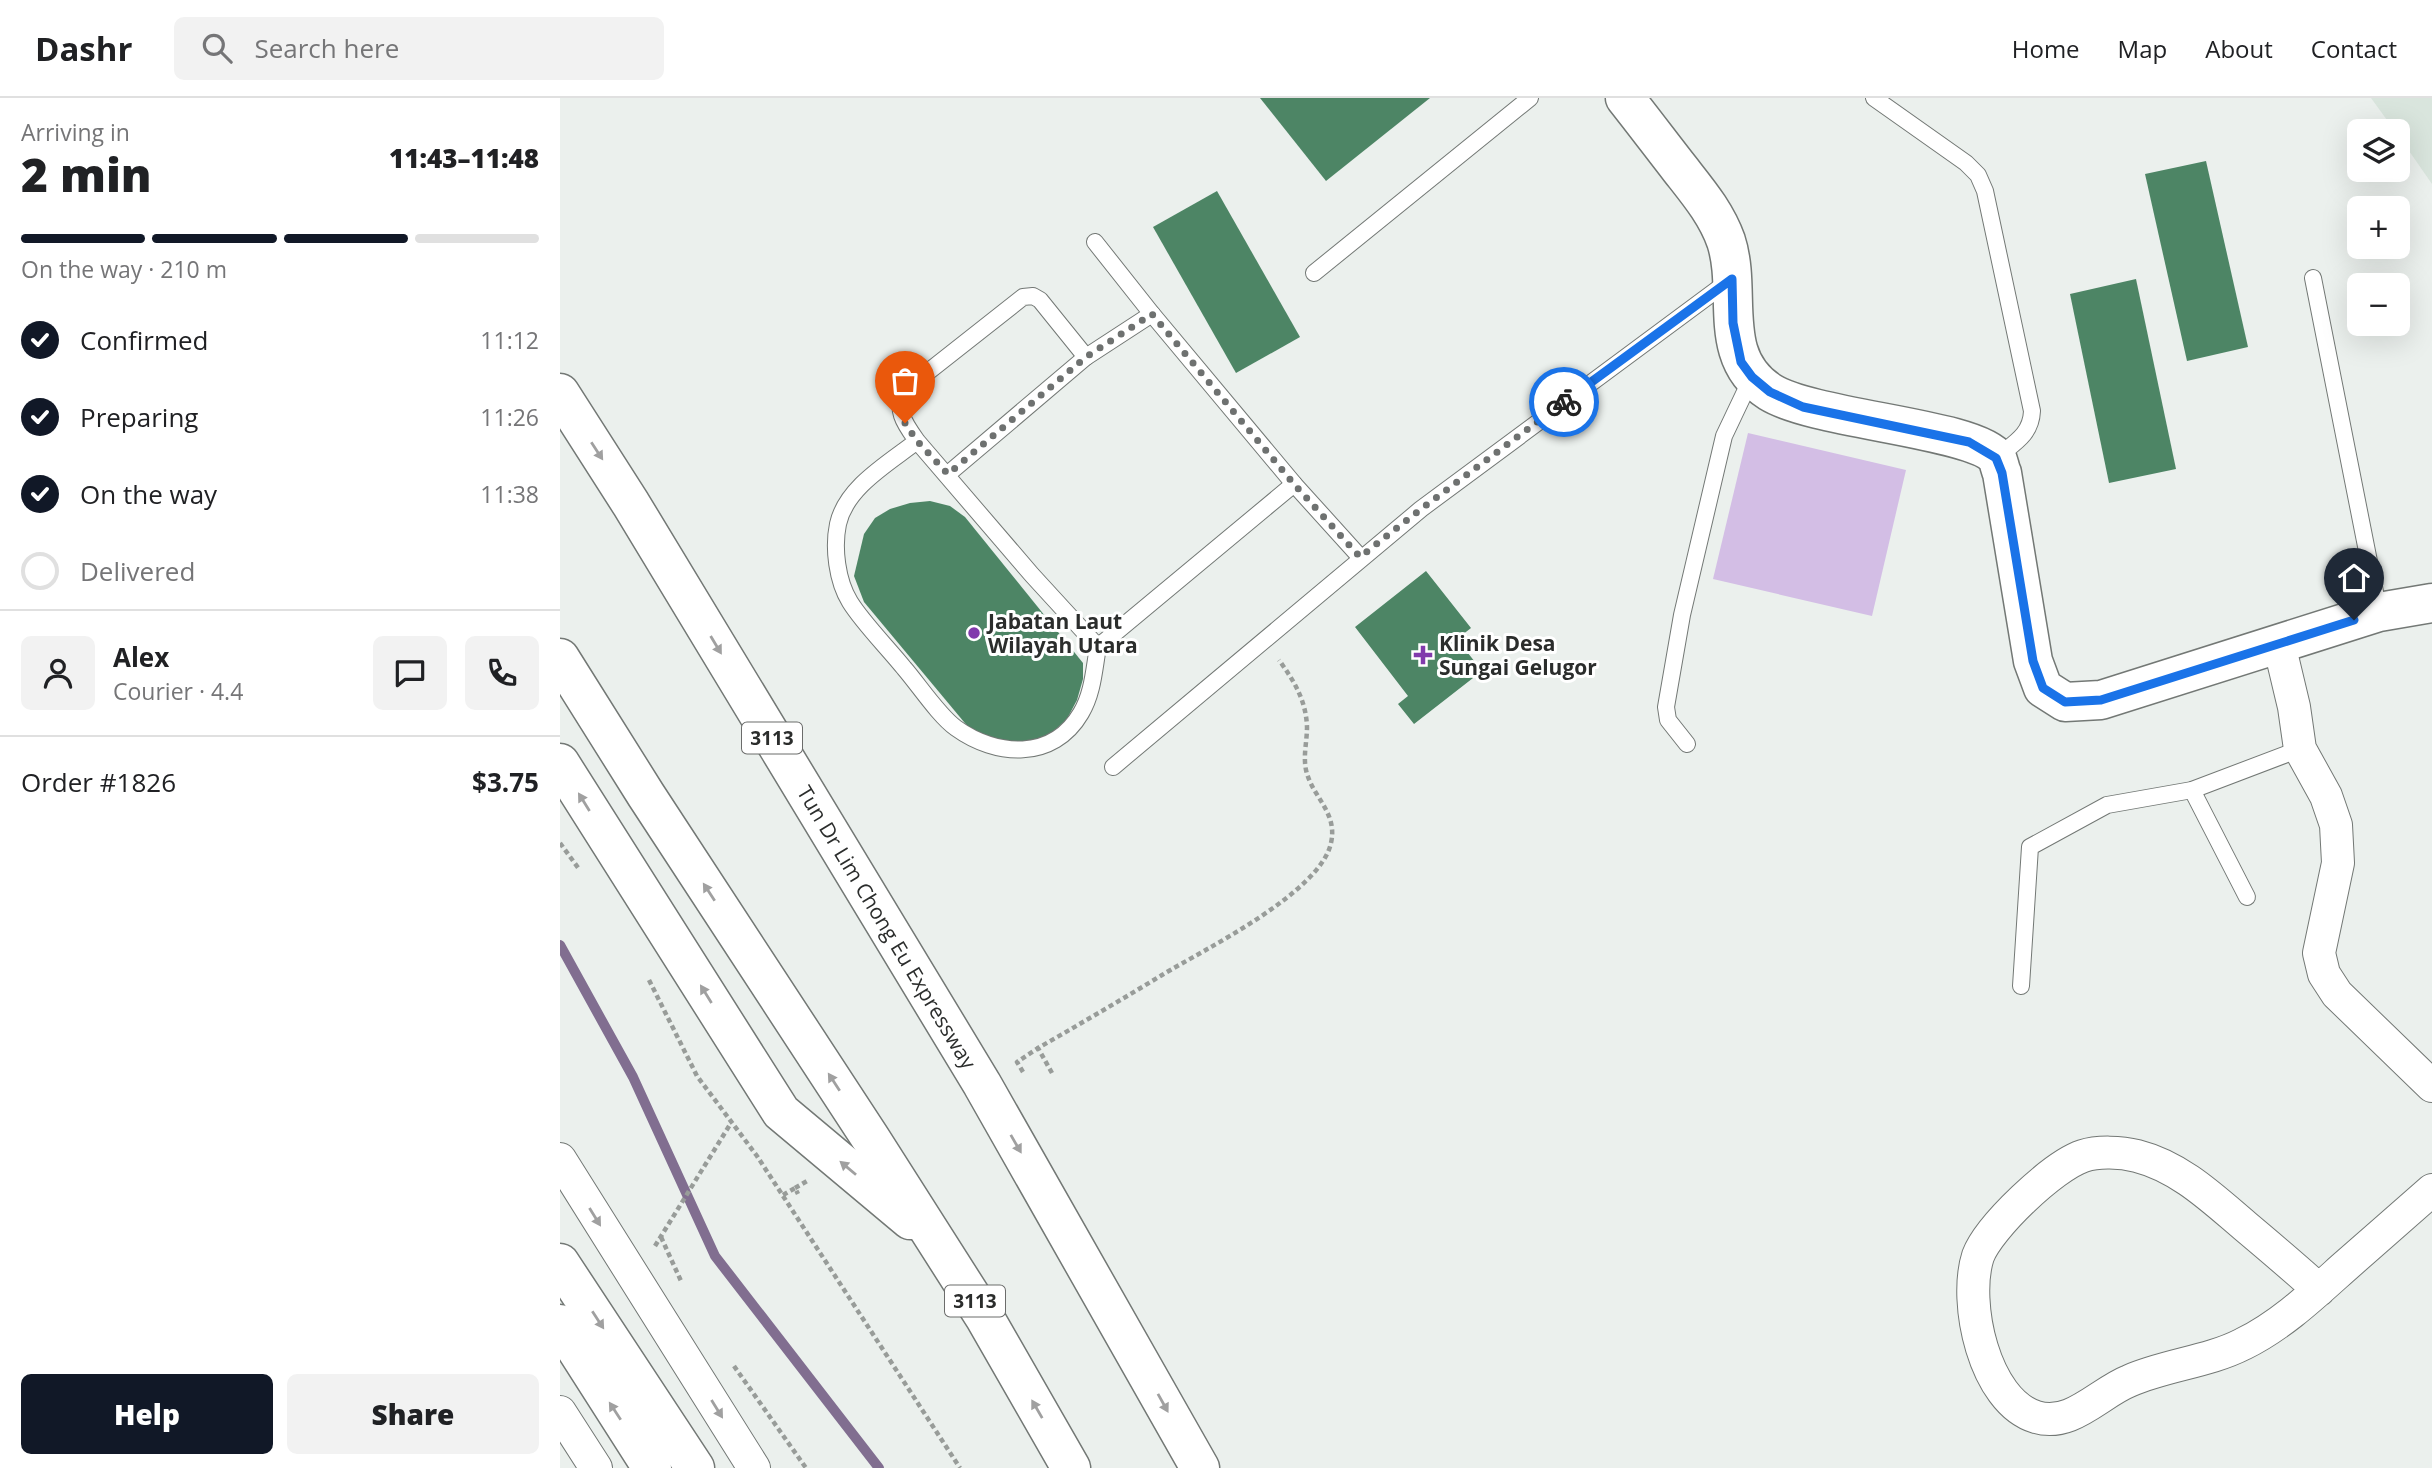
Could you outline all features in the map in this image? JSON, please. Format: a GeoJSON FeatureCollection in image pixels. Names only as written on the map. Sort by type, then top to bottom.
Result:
{"type":"FeatureCollection","features":[{"type":"Feature","properties":{"kind":"main road"},"geometry":{"type":"LineString","coordinates":[[1625,98],[1711,209],[1725,240],[1732,279],[1736,345],[1741,362],[1752,377],[1770,392],[1803,407],[1969,442],[1996,458],[2002,473],[2033,661],[2043,688],[2065,702],[2101,700],[2379,612],[2432,603]]}},
{"type":"Feature","properties":{"kind":"main road","name":"Tun Dr Lim Chong Eu Expressway"},"geometry":{"type":"LineString","coordinates":[[560,393],[631,504],[982,1084],[1200,1468]]}},
{"type":"Feature","properties":{"kind":"main road","name":"3113"},"geometry":{"type":"LineString","coordinates":[[560,658],[653,807],[985,1318],[1071,1468]]}},
{"type":"Feature","properties":{"kind":"main road"},"geometry":{"type":"LineString","coordinates":[[560,763],[781,1112],[938,1244]]}},
{"type":"Feature","properties":{"kind":"main road"},"geometry":{"type":"LineString","coordinates":[[560,1263],[695,1468]]}},
{"type":"Feature","properties":{"kind":"main road"},"geometry":{"type":"LineString","coordinates":[[560,1324],[652,1468]]}},
{"type":"Feature","properties":{"kind":"street"},"geometry":{"type":"LineString","coordinates":[[2279,644],[2294,707],[2300,749],[2326,796],[2336,825],[2338,863],[2319,953],[2324,974],[2337,994],[2432,1086]]}},
{"type":"Feature","properties":{"kind":"street"},"geometry":{"type":"LineString","coordinates":[[2319,1290],[2197,1185],[2136,1155],[2108,1153],[2083,1156],[2053,1172],[1999,1224],[1979,1254],[1972,1280],[1973,1311],[1990,1370],[2004,1395],[2018,1409],[2037,1417],[2057,1419],[2084,1408],[2128,1381],[2241,1346],[2272,1327],[2319,1290],[2432,1190]]}},
{"type":"Feature","properties":{"kind":"street"},"geometry":{"type":"LineString","coordinates":[[560,1159],[754,1468]]}},
{"type":"Feature","properties":{"kind":"street"},"geometry":{"type":"LineString","coordinates":[[560,1412],[596,1468]]}},
{"type":"Feature","properties":{"kind":"lane"},"geometry":{"type":"LineString","coordinates":[[1314,273],[1530,98]]}},
{"type":"Feature","properties":{"kind":"lane"},"geometry":{"type":"LineString","coordinates":[[1874,98],[1966,163],[1978,176],[1985,191],[2032,411],[2032,422],[2027,433],[1996,458]]}},
{"type":"Feature","properties":{"kind":"lane"},"geometry":{"type":"LineString","coordinates":[[1095,242],[1294,484],[1360,557]]}},
{"type":"Feature","properties":{"kind":"lane"},"geometry":{"type":"LineString","coordinates":[[2313,278],[2379,612]]}},
{"type":"Feature","properties":{"kind":"lane"},"geometry":{"type":"LineString","coordinates":[[1113,767],[1360,557],[1443,492],[1732,279]]}},
{"type":"Feature","properties":{"kind":"lane"},"geometry":{"type":"LineString","coordinates":[[1086,357],[1040,300],[1033,296],[1023,297],[905,390],[899,410],[917,441],[1032,575],[1098,646]]}},
{"type":"Feature","properties":{"kind":"lane"},"geometry":{"type":"LineString","coordinates":[[948,474],[1086,357],[1152,314]]}},
{"type":"Feature","properties":{"kind":"lane"},"geometry":{"type":"LineString","coordinates":[[1687,744],[1668,720],[1666,707],[1675,654],[1724,436],[1752,377]]}},
{"type":"Feature","properties":{"kind":"lane"},"geometry":{"type":"LineString","coordinates":[[917,441],[867,480],[846,504],[838,525],[837,566],[849,601],[953,726],[977,742],[1001,750],[1025,750],[1044,745],[1063,734],[1081,714],[1091,691],[1098,646],[1294,484]]}},
{"type":"Feature","properties":{"kind":"lane"},"geometry":{"type":"LineString","coordinates":[[2021,986],[2030,847],[2107,805],[2193,790],[2300,749]]}},
{"type":"Feature","properties":{"kind":"lane"},"geometry":{"type":"LineString","coordinates":[[2193,790],[2247,897]]}},
{"type":"Feature","properties":{"kind":"path"},"geometry":{"type":"LineString","coordinates":[[1023,1072],[1017,1062],[1262,916],[1305,882],[1320,864],[1331,844],[1333,825],[1327,808],[1313,789],[1306,770],[1304,705],[1297,685],[1264,639]]}},
{"type":"Feature","properties":{"kind":"path"},"geometry":{"type":"LineString","coordinates":[[560,843],[583,876]]}},
{"type":"Feature","properties":{"kind":"path"},"geometry":{"type":"LineString","coordinates":[[648,978],[697,1076],[783,1195],[960,1468]]}},
{"type":"Feature","properties":{"kind":"path"},"geometry":{"type":"LineString","coordinates":[[1038,1048],[1052,1073]]}},
{"type":"Feature","properties":{"kind":"path"},"geometry":{"type":"LineString","coordinates":[[673,1218],[731,1123]]}},
{"type":"Feature","properties":{"kind":"path"},"geometry":{"type":"LineString","coordinates":[[783,1195],[795,1188],[798,1194]]}},
{"type":"Feature","properties":{"kind":"path"},"geometry":{"type":"LineString","coordinates":[[661,1237],[681,1282]]}},
{"type":"Feature","properties":{"kind":"path"},"geometry":{"type":"LineString","coordinates":[[727,1356],[806,1468]]}},
{"type":"Feature","properties":{"kind":"shaded area"},"geometry":{"type":"Polygon","coordinates":[[[2371,98],[2432,98],[2432,184],[2410,152],[2410,119],[2386,119],[2371,98]]]}},
{"type":"Feature","properties":{"kind":"shaded area"},"geometry":{"type":"Polygon","coordinates":[[[1748,433],[1906,470],[1872,616],[1713,579],[1748,433]]]}},
{"type":"Feature","properties":{"kind":"building"},"geometry":{"type":"Polygon","coordinates":[[[1260,98],[1430,98],[1326,181],[1260,98]]]}},
{"type":"Feature","properties":{"kind":"building"},"geometry":{"type":"Polygon","coordinates":[[[2206,161],[2248,347],[2187,361],[2145,174],[2206,161]]]}},
{"type":"Feature","properties":{"kind":"building"},"geometry":{"type":"Polygon","coordinates":[[[1217,191],[1300,337],[1236,373],[1153,227],[1217,191]]]}},
{"type":"Feature","properties":{"kind":"building"},"geometry":{"type":"Polygon","coordinates":[[[2136,279],[2176,469],[2109,483],[2070,294],[2136,279]]]}},
{"type":"Feature","properties":{"kind":"building","name":"Jabatan Laut Wilayah Utara"},"geometry":{"type":"Polygon","coordinates":[[[930,501],[950,506],[965,517],[1083,663],[1083,679],[1077,700],[1067,719],[1053,732],[1033,743],[979,740],[864,602],[854,576],[864,534],[875,518],[890,509],[930,501]]]}},
{"type":"Feature","properties":{"kind":"building","name":"Klinik Desa Sungai Gelugor"},"geometry":{"type":"Polygon","coordinates":[[[1426,571],[1471,628],[1457,639],[1482,671],[1414,724],[1398,704],[1408,696],[1355,627],[1426,571]]]}},
{"type":"Feature","properties":{"kind":"waterway"},"geometry":{"type":"LineString","coordinates":[[560,945],[633,1077],[715,1256],[879,1468]]}},
{"type":"Feature","properties":{"kind":"way so far"},"geometry":{"type":"LineString","coordinates":[[905,423],[917,441],[948,474],[1086,357],[1152,314],[1294,484],[1360,557],[1564,402]]}},
{"type":"Feature","properties":{"kind":"place","name":"Jabatan Laut Wilayah Utara"},"geometry":{"type":"Point","coordinates":[974,633]}},
{"type":"Feature","properties":{"kind":"place","name":"Klinik Desa Sungai Gelugor"},"geometry":{"type":"Point","coordinates":[1423,655]}},
{"type":"Feature","properties":{"kind":"route"},"geometry":{"type":"LineString","coordinates":[[1564,402],[1732,279],[1733,323],[1741,362],[1752,377],[1770,392],[1803,407],[1969,442],[1996,458],[2002,473],[2033,661],[2043,688],[2065,702],[2085,703],[2101,700],[2354,620]]}}]}
